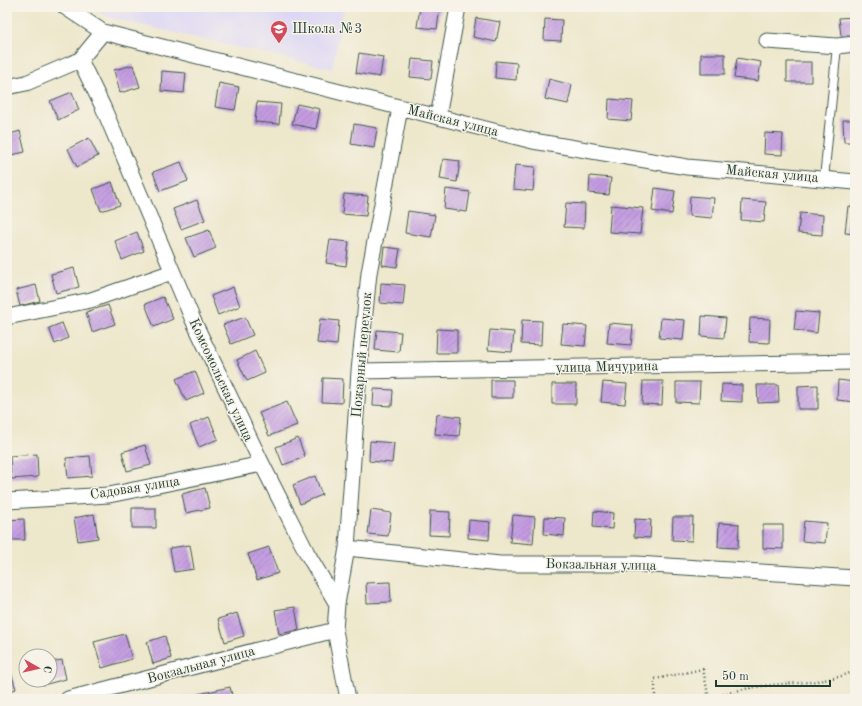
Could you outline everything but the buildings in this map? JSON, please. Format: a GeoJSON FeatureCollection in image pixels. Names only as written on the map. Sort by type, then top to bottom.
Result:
{"type":"FeatureCollection","features":[{"type":"Feature","properties":{"kind":"street","name":"Майская улица"},"geometry":{"type":"LineString","coordinates":[[65,7],[103,32],[533,141],[679,165],[855,182]]}},
{"type":"Feature","properties":{"kind":"street"},"geometry":{"type":"LineString","coordinates":[[438,117],[458,7]]}},
{"type":"Feature","properties":{"kind":"street"},"geometry":{"type":"LineString","coordinates":[[7,87],[26,83],[80,60],[103,32]]}},
{"type":"Feature","properties":{"kind":"street"},"geometry":{"type":"LineString","coordinates":[[767,41],[836,46],[855,44]]}},
{"type":"Feature","properties":{"kind":"street","name":"Комсомольская улица"},"geometry":{"type":"LineString","coordinates":[[80,60],[103,107],[193,320],[262,464],[307,553],[338,604]]}},
{"type":"Feature","properties":{"kind":"street","name":"Пожарный переулок"},"geometry":{"type":"LineString","coordinates":[[338,604],[347,548],[359,371],[369,273],[400,108]]}},
{"type":"Feature","properties":{"kind":"street"},"geometry":{"type":"LineString","coordinates":[[7,317],[91,300],[172,272]]}},
{"type":"Feature","properties":{"kind":"street","name":"улица Мичурина"},"geometry":{"type":"LineString","coordinates":[[359,371],[855,362]]}},
{"type":"Feature","properties":{"kind":"street","name":"Садовая улица"},"geometry":{"type":"LineString","coordinates":[[7,501],[109,495],[262,464]]}},
{"type":"Feature","properties":{"kind":"street","name":"Вокзальная улица"},"geometry":{"type":"LineString","coordinates":[[347,548],[500,564],[637,564],[855,578]]}},
{"type":"Feature","properties":{"kind":"street"},"geometry":{"type":"LineString","coordinates":[[338,604],[335,630],[348,699]]}},
{"type":"Feature","properties":{"kind":"street","name":"Вокзальная улица"},"geometry":{"type":"LineString","coordinates":[[68,699],[335,630]]}},
{"type":"Feature","properties":{"kind":"lane"},"geometry":{"type":"LineString","coordinates":[[824,179],[836,46]]}},
{"type":"Feature","properties":{"kind":"path"},"geometry":{"type":"LineString","coordinates":[[656,699],[655,679],[703,669],[709,699]]}},
{"type":"Feature","properties":{"kind":"path"},"geometry":{"type":"LineString","coordinates":[[702,699],[763,686],[796,684],[842,676],[855,671]]}},
{"type":"Feature","properties":{"kind":"shaded area","name":"Школа №3"},"geometry":{"type":"Polygon","coordinates":[[[91,7],[344,7],[332,69],[110,18],[91,7]]]}},
{"type":"Feature","properties":{"kind":"place","name":"Школа №3"},"geometry":{"type":"Point","coordinates":[279,44]}}]}
